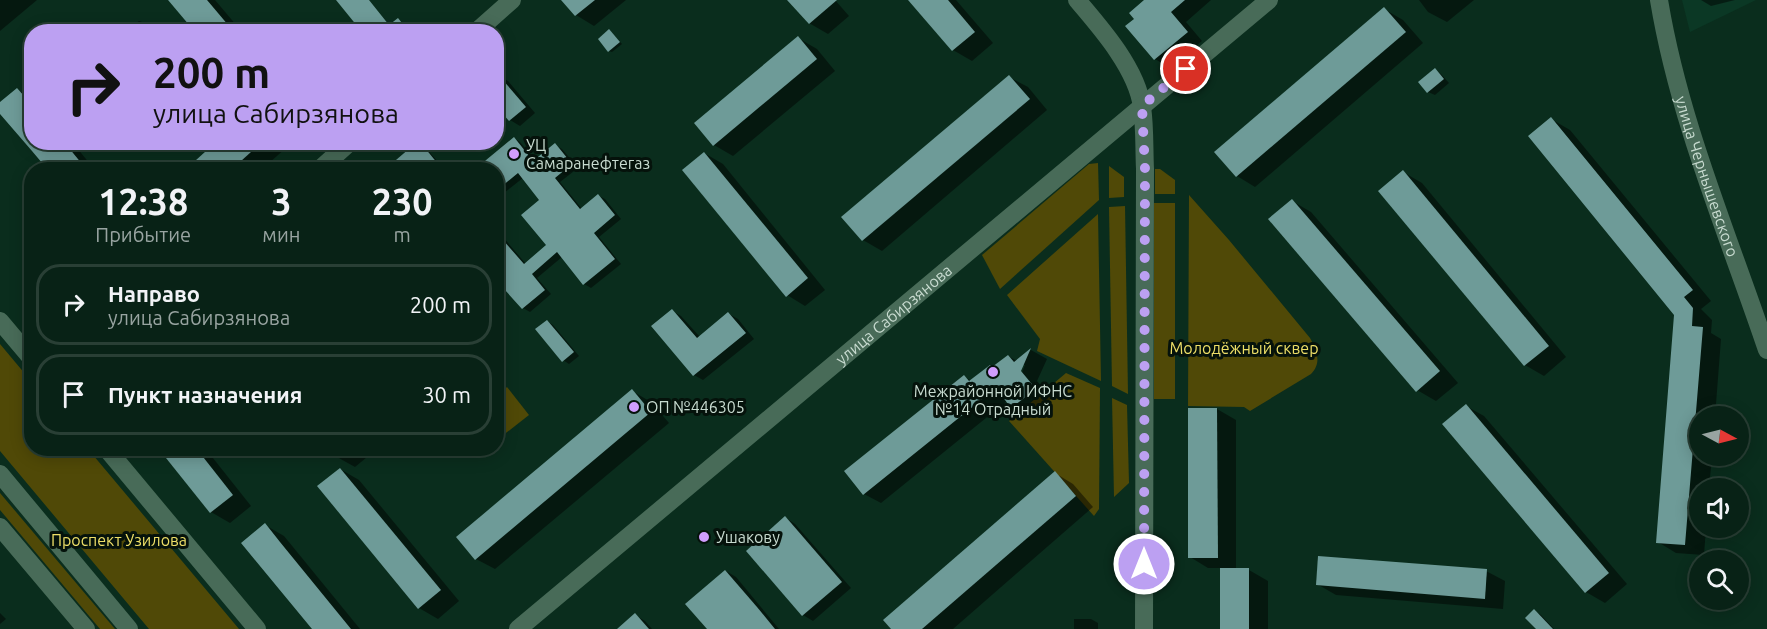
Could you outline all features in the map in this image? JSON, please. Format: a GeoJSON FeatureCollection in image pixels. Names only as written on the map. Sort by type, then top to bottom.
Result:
{"type":"FeatureCollection","features":[{"type":"Feature","properties":{"kind":"street"},"geometry":{"type":"LineString","coordinates":[[485,24],[512,0]]}},
{"type":"Feature","properties":{"kind":"street"},"geometry":{"type":"LineString","coordinates":[[1077,0],[1095,20],[1122,59],[1136,83],[1142,106],[1145,169],[1144,629]]}},
{"type":"Feature","properties":{"kind":"street","name":"улица Сабирзянова"},"geometry":{"type":"LineString","coordinates":[[518,629],[1269,0]]}},
{"type":"Feature","properties":{"kind":"street","name":"улица Чернышевского"},"geometry":{"type":"LineString","coordinates":[[1659,0],[1667,46],[1686,118],[1767,350]]}},
{"type":"Feature","properties":{"kind":"street"},"geometry":{"type":"LineString","coordinates":[[329,162],[341,150]]}},
{"type":"Feature","properties":{"kind":"street"},"geometry":{"type":"LineString","coordinates":[[0,321],[24,350]]}},
{"type":"Feature","properties":{"kind":"street"},"geometry":{"type":"LineString","coordinates":[[113,456],[257,629]]}},
{"type":"Feature","properties":{"kind":"street"},"geometry":{"type":"LineString","coordinates":[[0,474],[129,629]]}},
{"type":"Feature","properties":{"kind":"street"},"geometry":{"type":"LineString","coordinates":[[0,527],[86,629]]}},
{"type":"Feature","properties":{"kind":"shaded area"},"geometry":{"type":"Polygon","coordinates":[[[1682,0],[1756,0],[1690,32],[1682,0]]]}},
{"type":"Feature","properties":{"kind":"green space"},"geometry":{"type":"Polygon","coordinates":[[[1098,163],[1099,200],[1000,289],[982,255],[1089,164],[1098,163]]]}},
{"type":"Feature","properties":{"kind":"green space"},"geometry":{"type":"Polygon","coordinates":[[[1109,166],[1124,177],[1124,197],[1109,198],[1109,166]]]}},
{"type":"Feature","properties":{"kind":"green space"},"geometry":{"type":"Polygon","coordinates":[[[1155,169],[1160,169],[1175,180],[1175,194],[1155,194],[1155,169]]]}},
{"type":"Feature","properties":{"kind":"green space","name":"Молодёжный сквер"},"geometry":{"type":"Polygon","coordinates":[[[1189,195],[1310,338],[1316,352],[1316,366],[1311,374],[1250,411],[1244,407],[1188,406],[1189,195]]]}},
{"type":"Feature","properties":{"kind":"green space"},"geometry":{"type":"Polygon","coordinates":[[[1154,203],[1175,203],[1175,399],[1154,399],[1154,203]]]}},
{"type":"Feature","properties":{"kind":"green space"},"geometry":{"type":"Polygon","coordinates":[[[1125,206],[1128,394],[1112,386],[1109,207],[1125,206]]]}},
{"type":"Feature","properties":{"kind":"green space"},"geometry":{"type":"Polygon","coordinates":[[[1098,214],[1101,381],[1037,351],[1040,339],[1007,295],[1098,214]]]}},
{"type":"Feature","properties":{"kind":"green space","name":"Проспект Узилова"},"geometry":{"type":"Polygon","coordinates":[[[0,344],[24,373],[24,456],[94,456],[239,629],[149,629],[0,451],[0,344]]]}},
{"type":"Feature","properties":{"kind":"green space"},"geometry":{"type":"Polygon","coordinates":[[[1066,373],[1100,388],[1099,509],[1094,516],[1009,421],[1066,373]]]}},
{"type":"Feature","properties":{"kind":"green space"},"geometry":{"type":"Polygon","coordinates":[[[507,387],[529,415],[504,435],[504,390],[507,387]]]}},
{"type":"Feature","properties":{"kind":"green space"},"geometry":{"type":"Polygon","coordinates":[[[1112,398],[1127,405],[1129,483],[1114,497],[1112,398]]]}},
{"type":"Feature","properties":{"kind":"green space"},"geometry":{"type":"Polygon","coordinates":[[[0,493],[115,629],[100,629],[0,510],[0,493]]]}},
{"type":"Feature","properties":{"kind":"building"},"geometry":{"type":"Polygon","coordinates":[[[168,0],[207,0],[227,24],[188,24],[168,0]]]}},
{"type":"Feature","properties":{"kind":"building"},"geometry":{"type":"Polygon","coordinates":[[[336,0],[369,0],[388,24],[356,24],[336,0]]]}},
{"type":"Feature","properties":{"kind":"building"},"geometry":{"type":"Polygon","coordinates":[[[561,0],[595,0],[575,16],[561,0]]]}},
{"type":"Feature","properties":{"kind":"building"},"geometry":{"type":"Polygon","coordinates":[[[787,0],[837,0],[809,24],[787,0]]]}},
{"type":"Feature","properties":{"kind":"building"},"geometry":{"type":"Polygon","coordinates":[[[908,0],[948,0],[975,32],[952,51],[908,0]]]}},
{"type":"Feature","properties":{"kind":"building"},"geometry":{"type":"Polygon","coordinates":[[[1144,0],[1185,0],[1171,12],[1188,32],[1154,60],[1125,26],[1134,19],[1129,13],[1144,0]]]}},
{"type":"Feature","properties":{"kind":"building"},"geometry":{"type":"Polygon","coordinates":[[[1384,7],[1406,32],[1236,177],[1214,152],[1384,7]]]}},
{"type":"Feature","properties":{"kind":"building"},"geometry":{"type":"Polygon","coordinates":[[[398,18],[403,24],[390,24],[398,18]]]}},
{"type":"Feature","properties":{"kind":"building"},"geometry":{"type":"Polygon","coordinates":[[[609,29],[620,42],[608,52],[598,39],[609,29]]]}},
{"type":"Feature","properties":{"kind":"building"},"geometry":{"type":"Polygon","coordinates":[[[798,36],[817,59],[713,146],[694,123],[798,36]]]}},
{"type":"Feature","properties":{"kind":"building"},"geometry":{"type":"Polygon","coordinates":[[[1435,68],[1444,79],[1427,93],[1418,82],[1435,68]]]}},
{"type":"Feature","properties":{"kind":"building"},"geometry":{"type":"Polygon","coordinates":[[[1009,75],[1030,99],[862,241],[841,217],[1009,75]]]}},
{"type":"Feature","properties":{"kind":"building"},"geometry":{"type":"Polygon","coordinates":[[[504,81],[526,107],[509,121],[504,115],[504,81]]]}},
{"type":"Feature","properties":{"kind":"building"},"geometry":{"type":"Polygon","coordinates":[[[17,88],[24,96],[24,142],[0,114],[0,102],[17,88]]]}},
{"type":"Feature","properties":{"kind":"building"},"geometry":{"type":"Polygon","coordinates":[[[1551,117],[1693,290],[1684,297],[1693,308],[1692,326],[1703,327],[1696,406],[1689,406],[1689,466],[1692,466],[1685,545],[1656,543],[1674,315],[1528,136],[1551,117]]]}},
{"type":"Feature","properties":{"kind":"building"},"geometry":{"type":"Polygon","coordinates":[[[514,137],[533,161],[555,143],[572,164],[555,178],[580,209],[598,194],[615,215],[594,233],[615,259],[583,285],[557,252],[532,274],[545,290],[522,309],[504,289],[504,241],[524,264],[546,245],[521,215],[539,200],[518,173],[504,184],[504,162],[484,162],[498,150],[504,150],[504,145],[514,137]]]}},
{"type":"Feature","properties":{"kind":"building"},"geometry":{"type":"Polygon","coordinates":[[[31,150],[71,150],[80,162],[41,162],[31,150]]]}},
{"type":"Feature","properties":{"kind":"building"},"geometry":{"type":"Polygon","coordinates":[[[207,150],[253,150],[240,162],[194,162],[207,150]]]}},
{"type":"Feature","properties":{"kind":"building"},"geometry":{"type":"Polygon","coordinates":[[[408,150],[427,150],[436,162],[398,162],[396,160],[408,150]]]}},
{"type":"Feature","properties":{"kind":"building"},"geometry":{"type":"Polygon","coordinates":[[[704,152],[808,278],[786,297],[682,170],[704,152]]]}},
{"type":"Feature","properties":{"kind":"building"},"geometry":{"type":"Polygon","coordinates":[[[1403,170],[1549,346],[1524,366],[1378,191],[1403,170]]]}},
{"type":"Feature","properties":{"kind":"building"},"geometry":{"type":"Polygon","coordinates":[[[1292,199],[1440,371],[1416,392],[1268,219],[1292,199]]]}},
{"type":"Feature","properties":{"kind":"building"},"geometry":{"type":"Polygon","coordinates":[[[672,309],[697,338],[728,312],[746,333],[693,376],[651,326],[672,309]]]}},
{"type":"Feature","properties":{"kind":"building"},"geometry":{"type":"Polygon","coordinates":[[[547,320],[574,352],[562,362],[535,329],[547,320]]]}},
{"type":"Feature","properties":{"kind":"building"},"geometry":{"type":"Polygon","coordinates":[[[1031,348],[1021,371],[1036,389],[1011,408],[996,388],[863,495],[844,471],[964,375],[969,381],[1008,355],[1014,362],[1031,348]]]}},
{"type":"Feature","properties":{"kind":"building"},"geometry":{"type":"Polygon","coordinates":[[[632,389],[651,412],[475,560],[456,537],[632,389]]]}},
{"type":"Feature","properties":{"kind":"building"},"geometry":{"type":"Polygon","coordinates":[[[1466,404],[1609,573],[1585,593],[1442,424],[1466,404]]]}},
{"type":"Feature","properties":{"kind":"building"},"geometry":{"type":"Polygon","coordinates":[[[1188,408],[1217,408],[1218,558],[1188,558],[1188,408]]]}},
{"type":"Feature","properties":{"kind":"building"},"geometry":{"type":"Polygon","coordinates":[[[164,456],[202,456],[233,495],[210,513],[164,456]]]}},
{"type":"Feature","properties":{"kind":"building"},"geometry":{"type":"Polygon","coordinates":[[[340,468],[441,590],[418,609],[317,486],[340,468]]]}},
{"type":"Feature","properties":{"kind":"building"},"geometry":{"type":"Polygon","coordinates":[[[1055,471],[1076,496],[922,629],[891,629],[883,620],[1055,471]]]}},
{"type":"Feature","properties":{"kind":"building"},"geometry":{"type":"Polygon","coordinates":[[[785,516],[842,582],[802,616],[746,551],[785,516]]]}},
{"type":"Feature","properties":{"kind":"building"},"geometry":{"type":"Polygon","coordinates":[[[265,523],[351,629],[312,629],[241,543],[265,523]]]}},
{"type":"Feature","properties":{"kind":"building"},"geometry":{"type":"Polygon","coordinates":[[[1318,556],[1487,569],[1485,599],[1316,585],[1318,556]]]}},
{"type":"Feature","properties":{"kind":"building"},"geometry":{"type":"Polygon","coordinates":[[[1220,568],[1249,568],[1249,629],[1220,629],[1220,568]]]}},
{"type":"Feature","properties":{"kind":"building"},"geometry":{"type":"Polygon","coordinates":[[[725,570],[775,629],[707,629],[685,604],[725,570]]]}},
{"type":"Feature","properties":{"kind":"building"},"geometry":{"type":"Polygon","coordinates":[[[1534,609],[1553,629],[1536,629],[1525,618],[1534,609]]]}},
{"type":"Feature","properties":{"kind":"building"},"geometry":{"type":"Polygon","coordinates":[[[635,613],[649,629],[617,629],[635,613]]]}},
{"type":"Feature","properties":{"kind":"place","name":"УЦ Самаранефтегаз"},"geometry":{"type":"Point","coordinates":[514,154]}},
{"type":"Feature","properties":{"kind":"place","name":"Межрайонной ИФНС №14 Отрадный"},"geometry":{"type":"Point","coordinates":[993,372]}},
{"type":"Feature","properties":{"kind":"place","name":"ОП №446305"},"geometry":{"type":"Point","coordinates":[634,407]}},
{"type":"Feature","properties":{"kind":"place","name":"Ушакову"},"geometry":{"type":"Point","coordinates":[704,537]}},
{"type":"Feature","properties":{"kind":"route"},"geometry":{"type":"LineString","coordinates":[[1144,564],[1145,169],[1142,106],[1186,69]]}}]}
